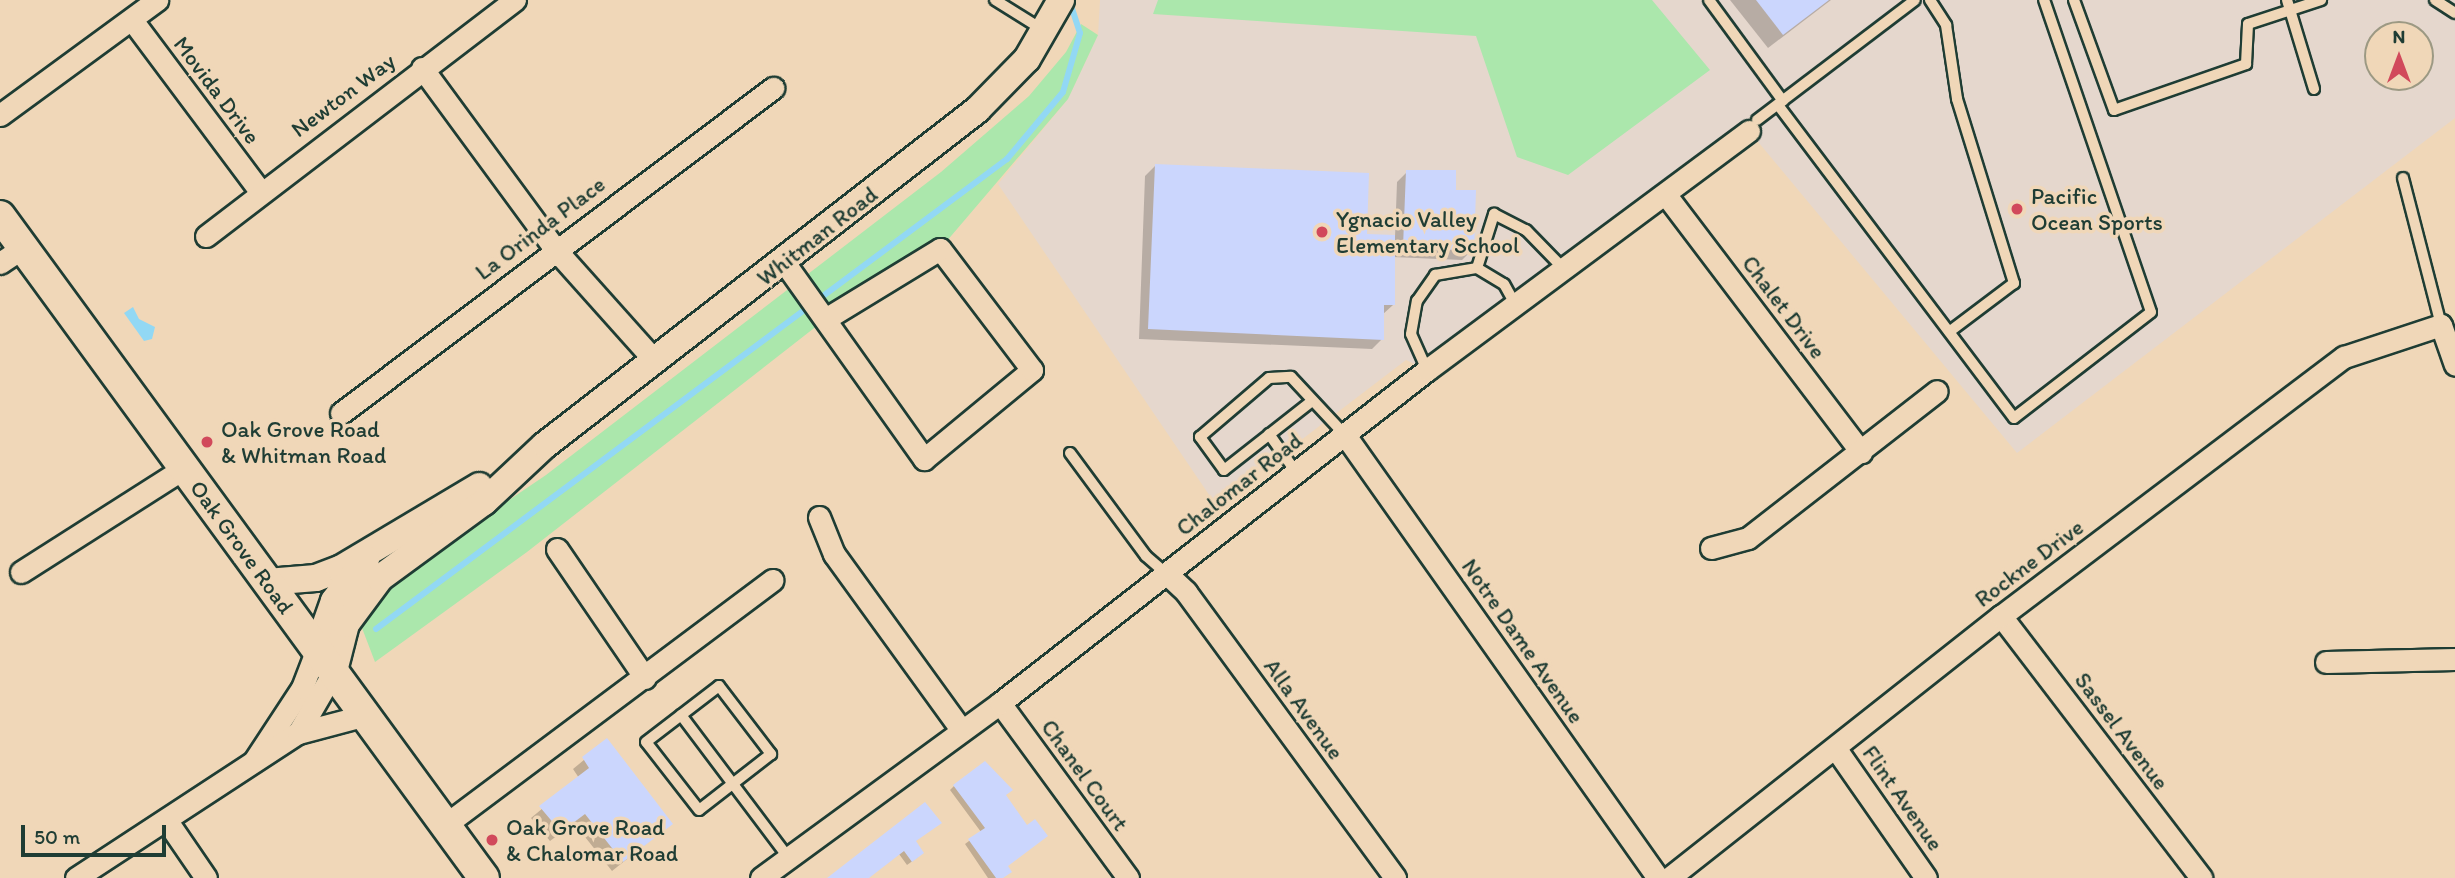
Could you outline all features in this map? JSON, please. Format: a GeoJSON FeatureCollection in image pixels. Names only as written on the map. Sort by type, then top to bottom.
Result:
{"type":"FeatureCollection","features":[{"type":"Feature","properties":{"kind":"main road","name":"Oak Grove Road"},"geometry":{"type":"LineString","coordinates":[[0,216],[11,255],[184,468],[484,878]]}},
{"type":"Feature","properties":{"kind":"street"},"geometry":{"type":"LineString","coordinates":[[0,115],[157,0]]}},
{"type":"Feature","properties":{"kind":"street","name":"Newton Way"},"geometry":{"type":"LineString","coordinates":[[206,236],[260,191],[515,0]]}},
{"type":"Feature","properties":{"kind":"street","name":"Whitman Road"},"geometry":{"type":"LineString","coordinates":[[298,733],[326,660],[346,624],[373,586],[484,502],[545,445],[655,360],[791,270],[977,110],[1027,59],[1060,2]]}},
{"type":"Feature","properties":{"kind":"street","name":"Movida Drive"},"geometry":{"type":"LineString","coordinates":[[132,20],[260,191]]}},
{"type":"Feature","properties":{"kind":"street"},"geometry":{"type":"LineString","coordinates":[[422,68],[555,249],[655,360]]}},
{"type":"Feature","properties":{"kind":"street","name":"La Orinda Place"},"geometry":{"type":"LineString","coordinates":[[341,413],[555,249],[773,88]]}},
{"type":"Feature","properties":{"kind":"street","name":"Chalomar Road"},"geometry":{"type":"LineString","coordinates":[[761,878],[960,728],[1000,703],[1427,370],[1666,195],[1753,125]]}},
{"type":"Feature","properties":{"kind":"street","name":"Chalet Drive"},"geometry":{"type":"LineString","coordinates":[[1666,195],[1861,452]]}},
{"type":"Feature","properties":{"kind":"street"},"geometry":{"type":"LineString","coordinates":[[791,270],[923,458],[1032,370],[940,249],[827,318]]}},
{"type":"Feature","properties":{"kind":"street"},"geometry":{"type":"LineString","coordinates":[[2441,325],[2455,365]]}},
{"type":"Feature","properties":{"kind":"street","name":"Rockne Drive"},"geometry":{"type":"LineString","coordinates":[[1669,878],[1836,749],[2001,616],[2344,357],[2441,325]]}},
{"type":"Feature","properties":{"kind":"street"},"geometry":{"type":"LineString","coordinates":[[1711,548],[1748,538],[1937,391]]}},
{"type":"Feature","properties":{"kind":"street","name":"Notre Dame Avenue"},"geometry":{"type":"LineString","coordinates":[[1345,435],[1658,878]]}},
{"type":"Feature","properties":{"kind":"street","name":"Whitman Road"},"geometry":{"type":"LineString","coordinates":[[267,582],[316,578],[371,552],[545,445]]}},
{"type":"Feature","properties":{"kind":"street"},"geometry":{"type":"LineString","coordinates":[[21,572],[184,468]]}},
{"type":"Feature","properties":{"kind":"street"},"geometry":{"type":"LineString","coordinates":[[819,517],[834,554],[960,728]]}},
{"type":"Feature","properties":{"kind":"street"},"geometry":{"type":"LineString","coordinates":[[557,549],[645,678]]}},
{"type":"Feature","properties":{"kind":"street","name":"Whitman Road"},"geometry":{"type":"LineString","coordinates":[[254,761],[302,688],[326,660],[334,601],[371,552]]}},
{"type":"Feature","properties":{"kind":"street","name":"Alla Avenue"},"geometry":{"type":"LineString","coordinates":[[1167,574],[1186,593],[1395,878]]}},
{"type":"Feature","properties":{"kind":"street"},"geometry":{"type":"LineString","coordinates":[[445,825],[645,678],[772,580]]}},
{"type":"Feature","properties":{"kind":"street","name":"Sassel Avenue"},"geometry":{"type":"LineString","coordinates":[[2001,616],[2201,878]]}},
{"type":"Feature","properties":{"kind":"street"},"geometry":{"type":"LineString","coordinates":[[2326,663],[2455,659]]}},
{"type":"Feature","properties":{"kind":"street","name":"Chanel Court"},"geometry":{"type":"LineString","coordinates":[[1000,703],[1128,878]]}},
{"type":"Feature","properties":{"kind":"street","name":"Whitman Road"},"geometry":{"type":"LineString","coordinates":[[76,878],[298,733],[366,715]]}},
{"type":"Feature","properties":{"kind":"street","name":"Flint Avenue"},"geometry":{"type":"LineString","coordinates":[[1836,749],[1926,878]]}},
{"type":"Feature","properties":{"kind":"street"},"geometry":{"type":"LineString","coordinates":[[167,821],[206,878]]}},
{"type":"Feature","properties":{"kind":"lane"},"geometry":{"type":"LineString","coordinates":[[995,0],[1045,31]]}},
{"type":"Feature","properties":{"kind":"lane"},"geometry":{"type":"LineString","coordinates":[[1709,0],[1780,103],[2014,418],[2151,312],[2044,0]]}},
{"type":"Feature","properties":{"kind":"lane"},"geometry":{"type":"LineString","coordinates":[[1753,125],[1916,0]]}},
{"type":"Feature","properties":{"kind":"lane"},"geometry":{"type":"LineString","coordinates":[[1930,0],[1947,25],[1957,99],[2014,284],[1949,332]]}},
{"type":"Feature","properties":{"kind":"lane"},"geometry":{"type":"LineString","coordinates":[[2074,0],[2114,110],[2246,64],[2248,24],[2289,5],[2321,0]]}},
{"type":"Feature","properties":{"kind":"lane"},"geometry":{"type":"LineString","coordinates":[[2435,0],[2455,13]]}},
{"type":"Feature","properties":{"kind":"lane"},"geometry":{"type":"LineString","coordinates":[[2289,5],[2314,89]]}},
{"type":"Feature","properties":{"kind":"lane"},"geometry":{"type":"LineString","coordinates":[[2403,178],[2441,325]]}},
{"type":"Feature","properties":{"kind":"lane"},"geometry":{"type":"LineString","coordinates":[[1477,268],[1494,214],[1526,230],[1563,268]]}},
{"type":"Feature","properties":{"kind":"lane"},"geometry":{"type":"LineString","coordinates":[[1427,370],[1411,334],[1417,301],[1435,275],[1477,268],[1504,284],[1515,304]]}},
{"type":"Feature","properties":{"kind":"lane"},"geometry":{"type":"LineString","coordinates":[[1312,401],[1224,470],[1200,437],[1269,377],[1291,377],[1345,435]]}},
{"type":"Feature","properties":{"kind":"lane"},"geometry":{"type":"LineString","coordinates":[[1269,434],[1297,472]]}},
{"type":"Feature","properties":{"kind":"lane"},"geometry":{"type":"LineString","coordinates":[[1070,453],[1146,556],[1167,574]]}},
{"type":"Feature","properties":{"kind":"lane"},"geometry":{"type":"LineString","coordinates":[[719,686],[771,754],[735,782],[699,810],[646,742],[719,686]]}},
{"type":"Feature","properties":{"kind":"lane"},"geometry":{"type":"LineString","coordinates":[[681,715],[735,782],[788,857]]}},
{"type":"Feature","properties":{"kind":"shaded area"},"geometry":{"type":"Polygon","coordinates":[[[1100,0],[2455,0],[2455,118],[2017,453],[1749,131],[1427,370],[1406,360],[1216,505],[998,184],[1068,99],[1098,35],[1100,0]]]}},
{"type":"Feature","properties":{"kind":"green space"},"geometry":{"type":"Polygon","coordinates":[[[1158,0],[1652,0],[1710,70],[1568,175],[1517,157],[1476,36],[1153,14],[1158,0]]]}},
{"type":"Feature","properties":{"kind":"green space"},"geometry":{"type":"Polygon","coordinates":[[[1081,24],[1098,35],[1068,99],[940,249],[827,318],[527,552],[375,662],[362,628],[374,597],[416,563],[546,475],[941,172],[1029,96],[1066,52],[1081,24]]]}},
{"type":"Feature","properties":{"kind":"water"},"geometry":{"type":"Polygon","coordinates":[[[133,307],[139,319],[155,327],[152,339],[144,341],[124,313],[133,307]]]}},
{"type":"Feature","properties":{"kind":"building"},"geometry":{"type":"Polygon","coordinates":[[[1756,0],[1829,0],[1783,35],[1756,0]]]}},
{"type":"Feature","properties":{"kind":"building"},"geometry":{"type":"Polygon","coordinates":[[[1155,164],[1369,173],[1367,234],[1395,235],[1395,305],[1384,305],[1384,340],[1148,329],[1155,164]]]}},
{"type":"Feature","properties":{"kind":"building"},"geometry":{"type":"Polygon","coordinates":[[[1406,170],[1456,170],[1456,190],[1476,190],[1474,251],[1403,247],[1406,170]]]}},
{"type":"Feature","properties":{"kind":"building"},"geometry":{"type":"Polygon","coordinates":[[[607,738],[673,824],[623,862],[585,814],[561,832],[539,806],[589,768],[582,757],[607,738]]]}},
{"type":"Feature","properties":{"kind":"building"},"geometry":{"type":"Polygon","coordinates":[[[985,761],[1013,790],[1006,795],[1027,825],[1035,819],[1048,836],[1008,866],[1012,872],[1003,878],[996,878],[968,839],[985,828],[953,785],[985,761]]]}},
{"type":"Feature","properties":{"kind":"building"},"geometry":{"type":"Polygon","coordinates":[[[925,802],[942,823],[916,841],[924,853],[912,862],[904,851],[869,878],[827,878],[925,802]]]}},
{"type":"Feature","properties":{"kind":"waterway"},"geometry":{"type":"LineString","coordinates":[[376,629],[1007,159],[1063,92],[1080,33],[1070,3]]}},
{"type":"Feature","properties":{"kind":"place","name":"Pacific Ocean Sports"},"geometry":{"type":"Point","coordinates":[2017,209]}},
{"type":"Feature","properties":{"kind":"place","name":"Ygnacio Valley Elementary School"},"geometry":{"type":"Point","coordinates":[1322,232]}},
{"type":"Feature","properties":{"kind":"place","name":"Oak Grove Road & Whitman Road"},"geometry":{"type":"Point","coordinates":[207,442]}},
{"type":"Feature","properties":{"kind":"place","name":"Oak Grove Road & Chalomar Road"},"geometry":{"type":"Point","coordinates":[492,840]}}]}
